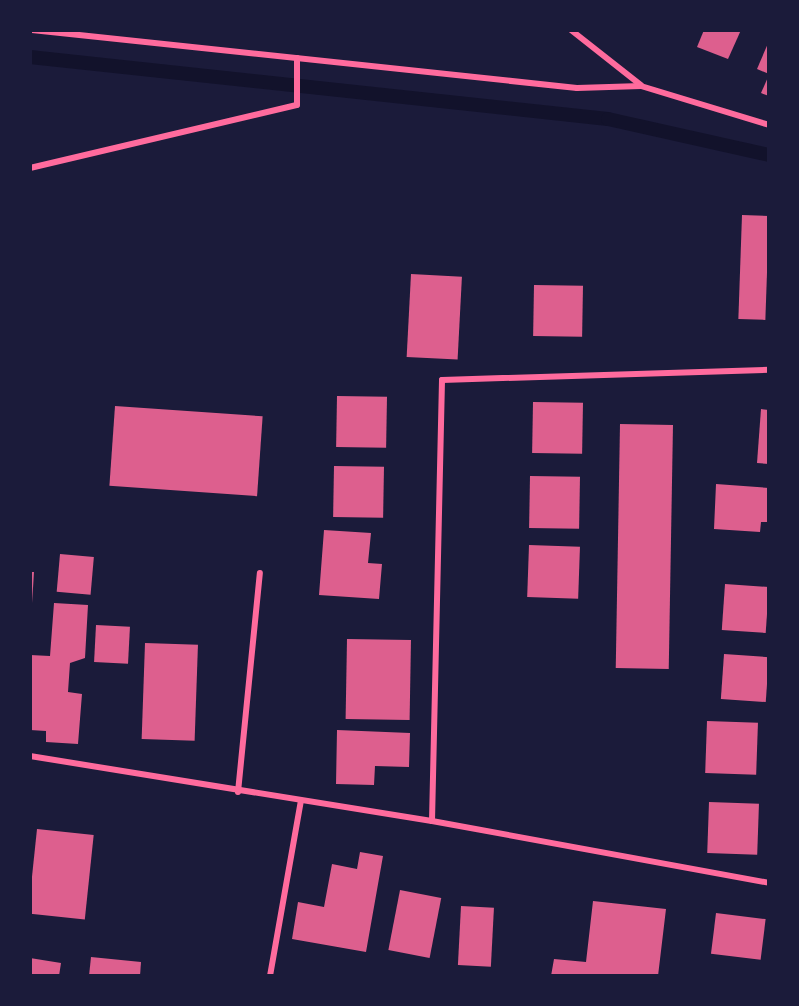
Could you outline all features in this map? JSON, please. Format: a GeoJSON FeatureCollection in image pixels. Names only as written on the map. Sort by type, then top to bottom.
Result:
{"type":"FeatureCollection","features":[{"type":"Feature","properties":{"kind":"street"},"geometry":{"type":"LineString","coordinates":[[32,30],[577,87],[641,86],[769,125]]}},
{"type":"Feature","properties":{"kind":"street"},"geometry":{"type":"LineString","coordinates":[[571,30],[641,86]]}},
{"type":"Feature","properties":{"kind":"street"},"geometry":{"type":"LineString","coordinates":[[30,168],[297,105],[297,58]]}},
{"type":"Feature","properties":{"kind":"street"},"geometry":{"type":"LineString","coordinates":[[432,821],[442,380],[769,370]]}},
{"type":"Feature","properties":{"kind":"street"},"geometry":{"type":"LineString","coordinates":[[238,792],[260,573]]}},
{"type":"Feature","properties":{"kind":"street"},"geometry":{"type":"LineString","coordinates":[[30,756],[238,792],[432,821],[769,883]]}},
{"type":"Feature","properties":{"kind":"street"},"geometry":{"type":"LineString","coordinates":[[270,976],[301,801]]}},
{"type":"Feature","properties":{"kind":"building"},"geometry":{"type":"Polygon","coordinates":[[[704,30],[741,30],[728,59],[697,47],[704,30]]]}},
{"type":"Feature","properties":{"kind":"building"},"geometry":{"type":"Polygon","coordinates":[[[769,41],[769,74],[757,69],[769,41]]]}},
{"type":"Feature","properties":{"kind":"building"},"geometry":{"type":"Polygon","coordinates":[[[769,75],[769,96],[761,93],[769,75]]]}},
{"type":"Feature","properties":{"kind":"building"},"geometry":{"type":"Polygon","coordinates":[[[742,215],[769,216],[765,320],[738,319],[742,215]]]}},
{"type":"Feature","properties":{"kind":"building"},"geometry":{"type":"Polygon","coordinates":[[[411,274],[462,277],[458,360],[407,357],[411,274]]]}},
{"type":"Feature","properties":{"kind":"building"},"geometry":{"type":"Polygon","coordinates":[[[534,285],[583,286],[582,337],[533,336],[534,285]]]}},
{"type":"Feature","properties":{"kind":"building"},"geometry":{"type":"Polygon","coordinates":[[[337,396],[387,397],[386,448],[336,447],[337,396]]]}},
{"type":"Feature","properties":{"kind":"building"},"geometry":{"type":"Polygon","coordinates":[[[533,402],[583,403],[582,454],[532,453],[533,402]]]}},
{"type":"Feature","properties":{"kind":"building"},"geometry":{"type":"Polygon","coordinates":[[[115,406],[263,416],[257,496],[109,486],[115,406]]]}},
{"type":"Feature","properties":{"kind":"building"},"geometry":{"type":"Polygon","coordinates":[[[761,409],[769,410],[769,464],[757,463],[761,409]]]}},
{"type":"Feature","properties":{"kind":"building"},"geometry":{"type":"Polygon","coordinates":[[[620,424],[673,425],[669,669],[616,668],[620,424]]]}},
{"type":"Feature","properties":{"kind":"building"},"geometry":{"type":"Polygon","coordinates":[[[334,466],[384,467],[383,518],[333,517],[334,466]]]}},
{"type":"Feature","properties":{"kind":"building"},"geometry":{"type":"Polygon","coordinates":[[[530,476],[580,477],[579,529],[529,528],[530,476]]]}},
{"type":"Feature","properties":{"kind":"building"},"geometry":{"type":"Polygon","coordinates":[[[716,484],[769,488],[769,522],[761,522],[760,532],[714,529],[716,484]]]}},
{"type":"Feature","properties":{"kind":"building"},"geometry":{"type":"Polygon","coordinates":[[[324,530],[371,533],[368,563],[382,564],[379,599],[319,595],[324,530]]]}},
{"type":"Feature","properties":{"kind":"building"},"geometry":{"type":"Polygon","coordinates":[[[529,545],[580,547],[578,599],[527,597],[529,545]]]}},
{"type":"Feature","properties":{"kind":"building"},"geometry":{"type":"Polygon","coordinates":[[[60,554],[94,557],[91,595],[57,592],[60,554]]]}},
{"type":"Feature","properties":{"kind":"building"},"geometry":{"type":"Polygon","coordinates":[[[30,572],[34,572],[32,603],[30,603],[30,572]]]}},
{"type":"Feature","properties":{"kind":"building"},"geometry":{"type":"Polygon","coordinates":[[[725,584],[769,587],[766,633],[722,630],[725,584]]]}},
{"type":"Feature","properties":{"kind":"building"},"geometry":{"type":"Polygon","coordinates":[[[54,603],[88,605],[85,658],[70,663],[68,692],[82,694],[78,744],[46,742],[46,731],[30,730],[30,655],[50,656],[54,603]]]}},
{"type":"Feature","properties":{"kind":"building"},"geometry":{"type":"Polygon","coordinates":[[[96,625],[130,627],[128,664],[94,662],[96,625]]]}},
{"type":"Feature","properties":{"kind":"building"},"geometry":{"type":"Polygon","coordinates":[[[347,639],[411,640],[410,720],[346,719],[347,639]]]}},
{"type":"Feature","properties":{"kind":"building"},"geometry":{"type":"Polygon","coordinates":[[[145,643],[198,645],[195,741],[142,739],[145,643]]]}},
{"type":"Feature","properties":{"kind":"building"},"geometry":{"type":"Polygon","coordinates":[[[724,654],[769,657],[766,702],[721,699],[724,654]]]}},
{"type":"Feature","properties":{"kind":"building"},"geometry":{"type":"Polygon","coordinates":[[[707,721],[758,723],[756,775],[705,773],[707,721]]]}},
{"type":"Feature","properties":{"kind":"building"},"geometry":{"type":"Polygon","coordinates":[[[337,730],[410,733],[409,767],[375,766],[374,785],[336,784],[337,730]]]}},
{"type":"Feature","properties":{"kind":"building"},"geometry":{"type":"Polygon","coordinates":[[[709,802],[759,804],[757,855],[707,853],[709,802]]]}},
{"type":"Feature","properties":{"kind":"building"},"geometry":{"type":"Polygon","coordinates":[[[37,829],[94,835],[85,919],[30,914],[37,829]]]}},
{"type":"Feature","properties":{"kind":"building"},"geometry":{"type":"Polygon","coordinates":[[[360,852],[383,856],[366,952],[292,939],[298,902],[324,907],[332,864],[357,869],[360,852]]]}},
{"type":"Feature","properties":{"kind":"building"},"geometry":{"type":"Polygon","coordinates":[[[400,890],[441,898],[430,958],[388,950],[400,890]]]}},
{"type":"Feature","properties":{"kind":"building"},"geometry":{"type":"Polygon","coordinates":[[[593,901],[666,909],[658,976],[551,976],[554,959],[586,962],[593,901]]]}},
{"type":"Feature","properties":{"kind":"building"},"geometry":{"type":"Polygon","coordinates":[[[461,906],[494,908],[491,967],[458,965],[461,906]]]}},
{"type":"Feature","properties":{"kind":"building"},"geometry":{"type":"Polygon","coordinates":[[[716,913],[766,919],[761,960],[711,954],[716,913]]]}},
{"type":"Feature","properties":{"kind":"building"},"geometry":{"type":"Polygon","coordinates":[[[91,957],[141,962],[140,976],[89,976],[91,957]]]}},
{"type":"Feature","properties":{"kind":"building"},"geometry":{"type":"Polygon","coordinates":[[[30,958],[61,963],[59,976],[30,976],[30,958]]]}},
{"type":"Feature","properties":{"kind":"waterway"},"geometry":{"type":"LineString","coordinates":[[30,57],[608,119],[769,155]]}}]}
